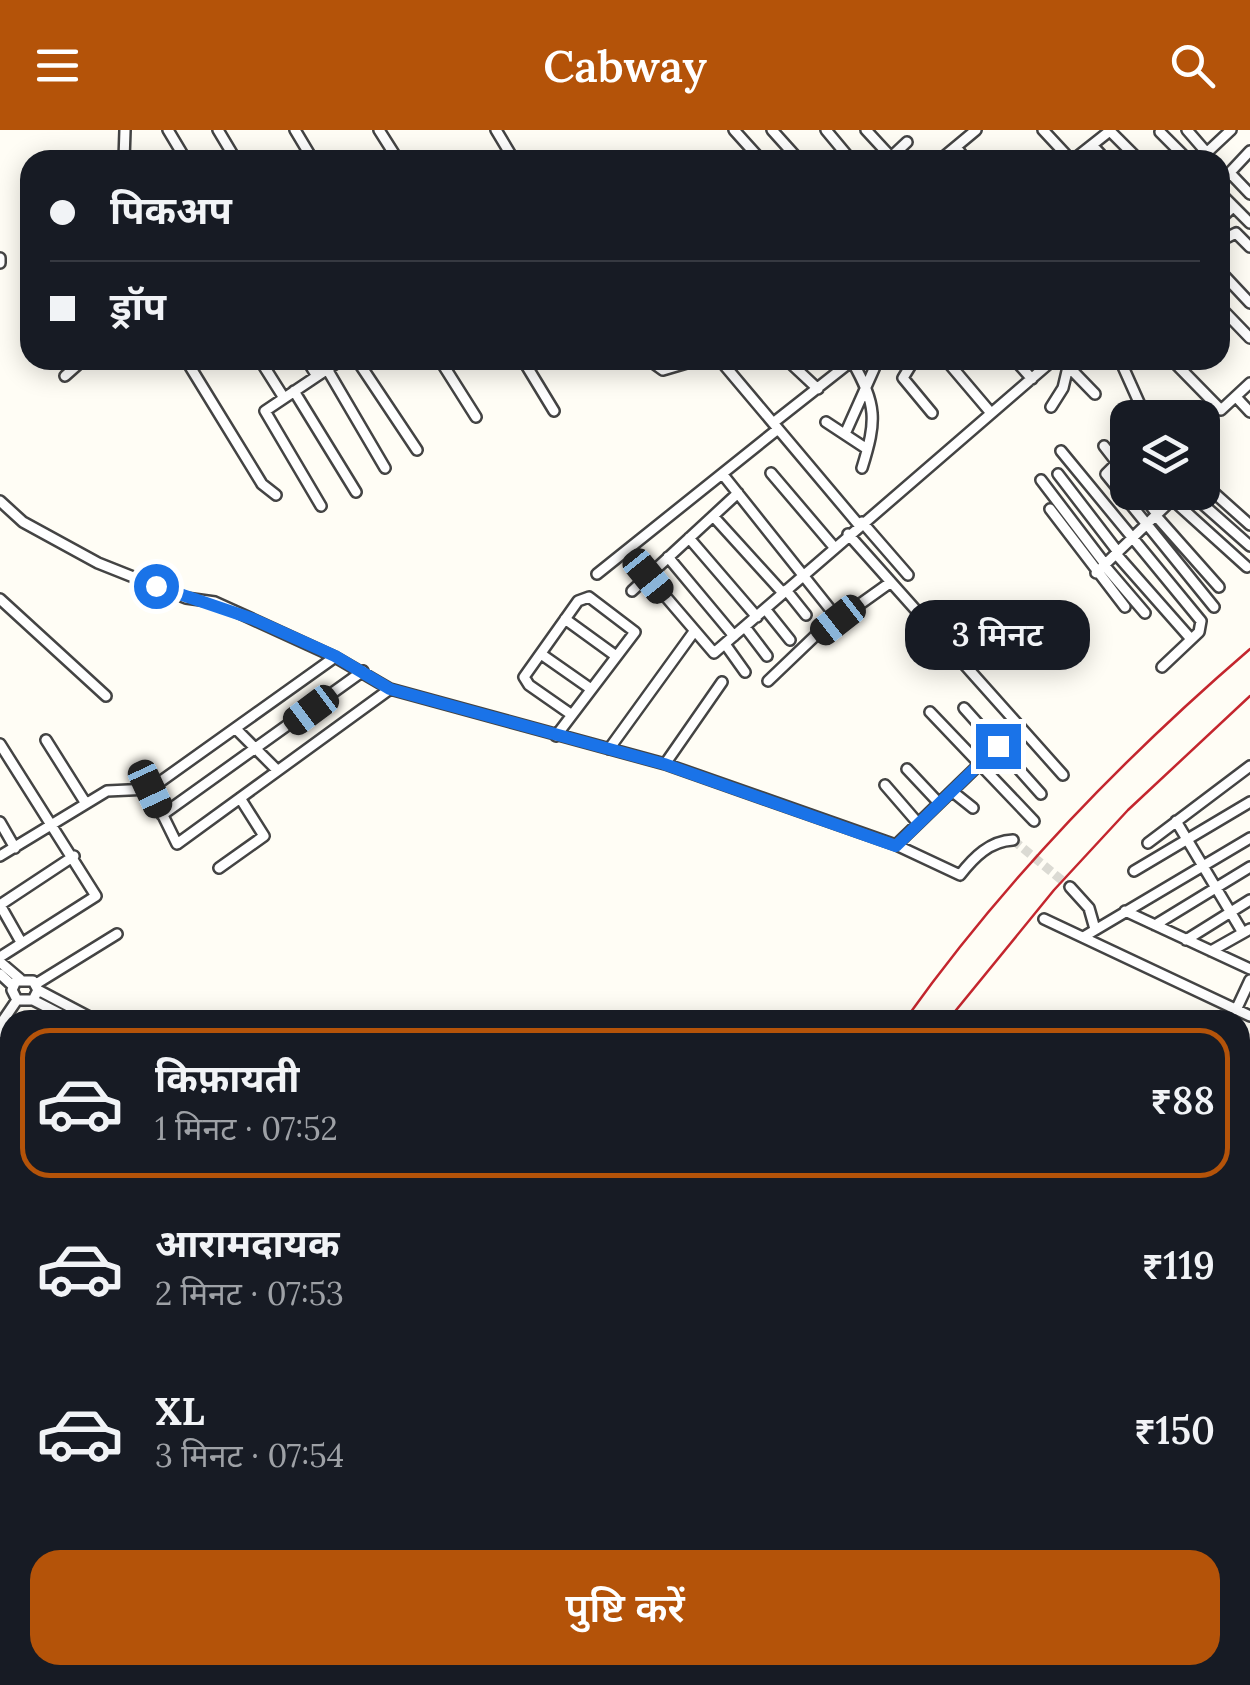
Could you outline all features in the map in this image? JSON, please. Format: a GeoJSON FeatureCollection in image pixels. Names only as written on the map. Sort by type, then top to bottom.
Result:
{"type":"FeatureCollection","features":[{"type":"Feature","properties":{"kind":"street"},"geometry":{"type":"LineString","coordinates":[[734,130],[752,150]]}},
{"type":"Feature","properties":{"kind":"street"},"geometry":{"type":"LineString","coordinates":[[772,130],[790,150]]}},
{"type":"Feature","properties":{"kind":"street"},"geometry":{"type":"LineString","coordinates":[[826,130],[843,150]]}},
{"type":"Feature","properties":{"kind":"street"},"geometry":{"type":"LineString","coordinates":[[866,130],[882,150]]}},
{"type":"Feature","properties":{"kind":"street"},"geometry":{"type":"LineString","coordinates":[[952,150],[976,130]]}},
{"type":"Feature","properties":{"kind":"street"},"geometry":{"type":"LineString","coordinates":[[1085,150],[1111,130],[1130,150]]}},
{"type":"Feature","properties":{"kind":"street"},"geometry":{"type":"LineString","coordinates":[[1047,131],[1063,150]]}},
{"type":"Feature","properties":{"kind":"street"},"geometry":{"type":"LineString","coordinates":[[1209,150],[1227,131]]}},
{"type":"Feature","properties":{"kind":"street"},"geometry":{"type":"LineString","coordinates":[[1160,132],[1178,150]]}},
{"type":"Feature","properties":{"kind":"street"},"geometry":{"type":"LineString","coordinates":[[898,150],[908,142]]}},
{"type":"Feature","properties":{"kind":"street"},"geometry":{"type":"LineString","coordinates":[[1092,145],[1097,150]]}},
{"type":"Feature","properties":{"kind":"street"},"geometry":{"type":"LineString","coordinates":[[1250,151],[1230,173],[1250,194]]}},
{"type":"Feature","properties":{"kind":"street"},"geometry":{"type":"LineString","coordinates":[[1242,160],[1250,168]]}},
{"type":"Feature","properties":{"kind":"street"},"geometry":{"type":"LineString","coordinates":[[1230,204],[1250,223]]}},
{"type":"Feature","properties":{"kind":"street"},"geometry":{"type":"LineString","coordinates":[[1230,236],[1236,233],[1250,247]]}},
{"type":"Feature","properties":{"kind":"street"},"geometry":{"type":"LineString","coordinates":[[1230,281],[1250,303]]}},
{"type":"Feature","properties":{"kind":"street"},"geometry":{"type":"LineString","coordinates":[[1230,318],[1250,338]]}},
{"type":"Feature","properties":{"kind":"street"},"geometry":{"type":"LineString","coordinates":[[66,376],[72,370]]}},
{"type":"Feature","properties":{"kind":"street"},"geometry":{"type":"LineString","coordinates":[[192,370],[262,484],[276,495]]}},
{"type":"Feature","properties":{"kind":"street"},"geometry":{"type":"LineString","coordinates":[[266,370],[284,398]]}},
{"type":"Feature","properties":{"kind":"street"},"geometry":{"type":"LineString","coordinates":[[313,370],[317,376]]}},
{"type":"Feature","properties":{"kind":"street"},"geometry":{"type":"LineString","coordinates":[[321,506],[265,411],[326,370]]}},
{"type":"Feature","properties":{"kind":"street"},"geometry":{"type":"LineString","coordinates":[[328,370],[385,468]]}},
{"type":"Feature","properties":{"kind":"street"},"geometry":{"type":"LineString","coordinates":[[364,370],[417,450]]}},
{"type":"Feature","properties":{"kind":"street"},"geometry":{"type":"LineString","coordinates":[[446,370],[476,417]]}},
{"type":"Feature","properties":{"kind":"street"},"geometry":{"type":"LineString","coordinates":[[529,370],[554,411]]}},
{"type":"Feature","properties":{"kind":"street"},"geometry":{"type":"LineString","coordinates":[[728,370],[908,575]]}},
{"type":"Feature","properties":{"kind":"street"},"geometry":{"type":"LineString","coordinates":[[798,370],[818,389]]}},
{"type":"Feature","properties":{"kind":"street"},"geometry":{"type":"LineString","coordinates":[[597,574],[724,476],[841,370]]}},
{"type":"Feature","properties":{"kind":"street"},"geometry":{"type":"LineString","coordinates":[[857,370],[867,388],[875,419],[862,468]]}},
{"type":"Feature","properties":{"kind":"street"},"geometry":{"type":"LineString","coordinates":[[845,434],[874,370]]}},
{"type":"Feature","properties":{"kind":"street"},"geometry":{"type":"LineString","coordinates":[[908,370],[903,378],[932,413]]}},
{"type":"Feature","properties":{"kind":"street"},"geometry":{"type":"LineString","coordinates":[[955,370],[992,413]]}},
{"type":"Feature","properties":{"kind":"street"},"geometry":{"type":"LineString","coordinates":[[1024,370],[1032,378]]}},
{"type":"Feature","properties":{"kind":"street"},"geometry":{"type":"LineString","coordinates":[[648,576],[714,652],[1041,370]]}},
{"type":"Feature","properties":{"kind":"street"},"geometry":{"type":"LineString","coordinates":[[1051,406],[1064,388],[1065,370]]}},
{"type":"Feature","properties":{"kind":"street"},"geometry":{"type":"LineString","coordinates":[[1072,370],[1095,394]]}},
{"type":"Feature","properties":{"kind":"street"},"geometry":{"type":"LineString","coordinates":[[1124,370],[1138,400]]}},
{"type":"Feature","properties":{"kind":"street"},"geometry":{"type":"LineString","coordinates":[[1181,370],[1218,409],[1250,383]]}},
{"type":"Feature","properties":{"kind":"street"},"geometry":{"type":"LineString","coordinates":[[294,391],[356,492]]}},
{"type":"Feature","properties":{"kind":"street"},"geometry":{"type":"LineString","coordinates":[[1236,397],[1250,412]]}},
{"type":"Feature","properties":{"kind":"street"},"geometry":{"type":"LineString","coordinates":[[826,422],[868,449]]}},
{"type":"Feature","properties":{"kind":"street"},"geometry":{"type":"LineString","coordinates":[[1104,446],[1110,455]]}},
{"type":"Feature","properties":{"kind":"street"},"geometry":{"type":"LineString","coordinates":[[1062,451],[1202,621],[1202,628],[1162,667]]}},
{"type":"Feature","properties":{"kind":"street"},"geometry":{"type":"LineString","coordinates":[[771,472],[834,547]]}},
{"type":"Feature","properties":{"kind":"street"},"geometry":{"type":"LineString","coordinates":[[1058,474],[1117,552],[1191,639]]}},
{"type":"Feature","properties":{"kind":"street"},"geometry":{"type":"LineString","coordinates":[[724,476],[838,620]]}},
{"type":"Feature","properties":{"kind":"street"},"geometry":{"type":"LineString","coordinates":[[1041,480],[1125,607]]}},
{"type":"Feature","properties":{"kind":"street"},"geometry":{"type":"LineString","coordinates":[[632,590],[738,493]]}},
{"type":"Feature","properties":{"kind":"street"},"geometry":{"type":"LineString","coordinates":[[1220,498],[1250,524]]}},
{"type":"Feature","properties":{"kind":"street"},"geometry":{"type":"LineString","coordinates":[[0,501],[23,522],[98,563],[186,598],[215,602],[335,656],[390,689],[664,764],[896,846],[960,875],[979,853],[997,842],[1013,840]]}},
{"type":"Feature","properties":{"kind":"street"},"geometry":{"type":"LineString","coordinates":[[1050,509],[1145,612]]}},
{"type":"Feature","properties":{"kind":"street"},"geometry":{"type":"LineString","coordinates":[[1132,510],[1214,607]]}},
{"type":"Feature","properties":{"kind":"street"},"geometry":{"type":"LineString","coordinates":[[1153,510],[1219,587]]}},
{"type":"Feature","properties":{"kind":"street"},"geometry":{"type":"LineString","coordinates":[[1102,567],[1159,510]]}},
{"type":"Feature","properties":{"kind":"street"},"geometry":{"type":"LineString","coordinates":[[1183,510],[1248,567]]}},
{"type":"Feature","properties":{"kind":"street"},"geometry":{"type":"LineString","coordinates":[[1209,510],[1250,546]]}},
{"type":"Feature","properties":{"kind":"street"},"geometry":{"type":"LineString","coordinates":[[713,516],[806,615]]}},
{"type":"Feature","properties":{"kind":"street"},"geometry":{"type":"LineString","coordinates":[[848,534],[1063,775]]}},
{"type":"Feature","properties":{"kind":"street"},"geometry":{"type":"LineString","coordinates":[[688,538],[790,640]]}},
{"type":"Feature","properties":{"kind":"street"},"geometry":{"type":"LineString","coordinates":[[668,557],[734,636]]}},
{"type":"Feature","properties":{"kind":"street"},"geometry":{"type":"LineString","coordinates":[[768,682],[838,620],[891,582]]}},
{"type":"Feature","properties":{"kind":"street"},"geometry":{"type":"LineString","coordinates":[[572,715],[526,681],[578,601],[589,597],[635,632]]}},
{"type":"Feature","properties":{"kind":"street"},"geometry":{"type":"LineString","coordinates":[[0,599],[106,696]]}},
{"type":"Feature","properties":{"kind":"street"},"geometry":{"type":"LineString","coordinates":[[565,619],[616,656]]}},
{"type":"Feature","properties":{"kind":"street"},"geometry":{"type":"LineString","coordinates":[[556,736],[642,622]]}},
{"type":"Feature","properties":{"kind":"street"},"geometry":{"type":"LineString","coordinates":[[745,627],[767,656]]}},
{"type":"Feature","properties":{"kind":"street"},"geometry":{"type":"LineString","coordinates":[[610,749],[694,633]]}},
{"type":"Feature","properties":{"kind":"street"},"geometry":{"type":"LineString","coordinates":[[724,644],[745,672]]}},
{"type":"Feature","properties":{"kind":"street"},"geometry":{"type":"LineString","coordinates":[[540,654],[592,689]]}},
{"type":"Feature","properties":{"kind":"street"},"geometry":{"type":"LineString","coordinates":[[0,856],[85,802],[115,788],[150,789],[335,656]]}},
{"type":"Feature","properties":{"kind":"street"},"geometry":{"type":"LineString","coordinates":[[162,816],[363,671]]}},
{"type":"Feature","properties":{"kind":"street"},"geometry":{"type":"LineString","coordinates":[[664,764],[722,682]]}},
{"type":"Feature","properties":{"kind":"street"},"geometry":{"type":"LineString","coordinates":[[150,789],[177,844],[390,689]]}},
{"type":"Feature","properties":{"kind":"street"},"geometry":{"type":"LineString","coordinates":[[964,708],[1041,794]]}},
{"type":"Feature","properties":{"kind":"street"},"geometry":{"type":"LineString","coordinates":[[930,712],[1034,822]]}},
{"type":"Feature","properties":{"kind":"street"},"geometry":{"type":"LineString","coordinates":[[896,846],[1018,727]]}},
{"type":"Feature","properties":{"kind":"street"},"geometry":{"type":"LineString","coordinates":[[236,729],[277,770]]}},
{"type":"Feature","properties":{"kind":"street"},"geometry":{"type":"LineString","coordinates":[[46,740],[85,802]]}},
{"type":"Feature","properties":{"kind":"street"},"geometry":{"type":"LineString","coordinates":[[0,744],[96,896],[0,959],[17,982],[17,1000],[11,1010]]}},
{"type":"Feature","properties":{"kind":"street"},"geometry":{"type":"LineString","coordinates":[[1148,843],[1246,768],[1250,784]]}},
{"type":"Feature","properties":{"kind":"street"},"geometry":{"type":"LineString","coordinates":[[907,769],[938,802]]}},
{"type":"Feature","properties":{"kind":"street"},"geometry":{"type":"LineString","coordinates":[[884,785],[917,822]]}},
{"type":"Feature","properties":{"kind":"street"},"geometry":{"type":"LineString","coordinates":[[953,792],[973,808]]}},
{"type":"Feature","properties":{"kind":"street"},"geometry":{"type":"LineString","coordinates":[[219,868],[264,836],[240,798]]}},
{"type":"Feature","properties":{"kind":"street"},"geometry":{"type":"LineString","coordinates":[[1134,872],[1250,802]]}},
{"type":"Feature","properties":{"kind":"street"},"geometry":{"type":"LineString","coordinates":[[1176,821],[1214,888],[1247,931],[1211,952]]}},
{"type":"Feature","properties":{"kind":"street"},"geometry":{"type":"LineString","coordinates":[[0,822],[15,848]]}},
{"type":"Feature","properties":{"kind":"street"},"geometry":{"type":"LineString","coordinates":[[1085,936],[1250,838]]}},
{"type":"Feature","properties":{"kind":"street"},"geometry":{"type":"LineString","coordinates":[[21,942],[0,905],[74,856]]}},
{"type":"Feature","properties":{"kind":"street"},"geometry":{"type":"LineString","coordinates":[[1155,926],[1250,867]]}},
{"type":"Feature","properties":{"kind":"street"},"geometry":{"type":"LineString","coordinates":[[1070,887],[1089,908],[1095,928]]}},
{"type":"Feature","properties":{"kind":"street"},"geometry":{"type":"LineString","coordinates":[[1186,940],[1250,900]]}},
{"type":"Feature","properties":{"kind":"street"},"geometry":{"type":"LineString","coordinates":[[1124,911],[1250,970]]}},
{"type":"Feature","properties":{"kind":"street"},"geometry":{"type":"LineString","coordinates":[[1044,919],[1236,1010],[1250,980]]}},
{"type":"Feature","properties":{"kind":"street"},"geometry":{"type":"LineString","coordinates":[[17,1000],[117,934]]}},
{"type":"Feature","properties":{"kind":"street"},"geometry":{"type":"LineString","coordinates":[[0,974],[75,1010]]}},
{"type":"Feature","properties":{"kind":"street"},"geometry":{"type":"LineString","coordinates":[[36,991],[60,1010]]}},
{"type":"Feature","properties":{"kind":"tunnel"},"geometry":{"type":"LineString","coordinates":[[1013,840],[1070,887]]}},
{"type":"Feature","properties":{"kind":"railway"},"geometry":{"type":"LineString","coordinates":[[912,1010],[983,919],[1066,824],[1156,734],[1250,649]]}},
{"type":"Feature","properties":{"kind":"railway"},"geometry":{"type":"LineString","coordinates":[[956,1010],[1054,890],[1128,810],[1250,696]]}},
{"type":"Feature","properties":{"kind":"route"},"geometry":{"type":"LineString","coordinates":[[156,586],[186,598],[215,602],[335,656],[390,689],[664,764],[896,846],[998,746]]}}]}
